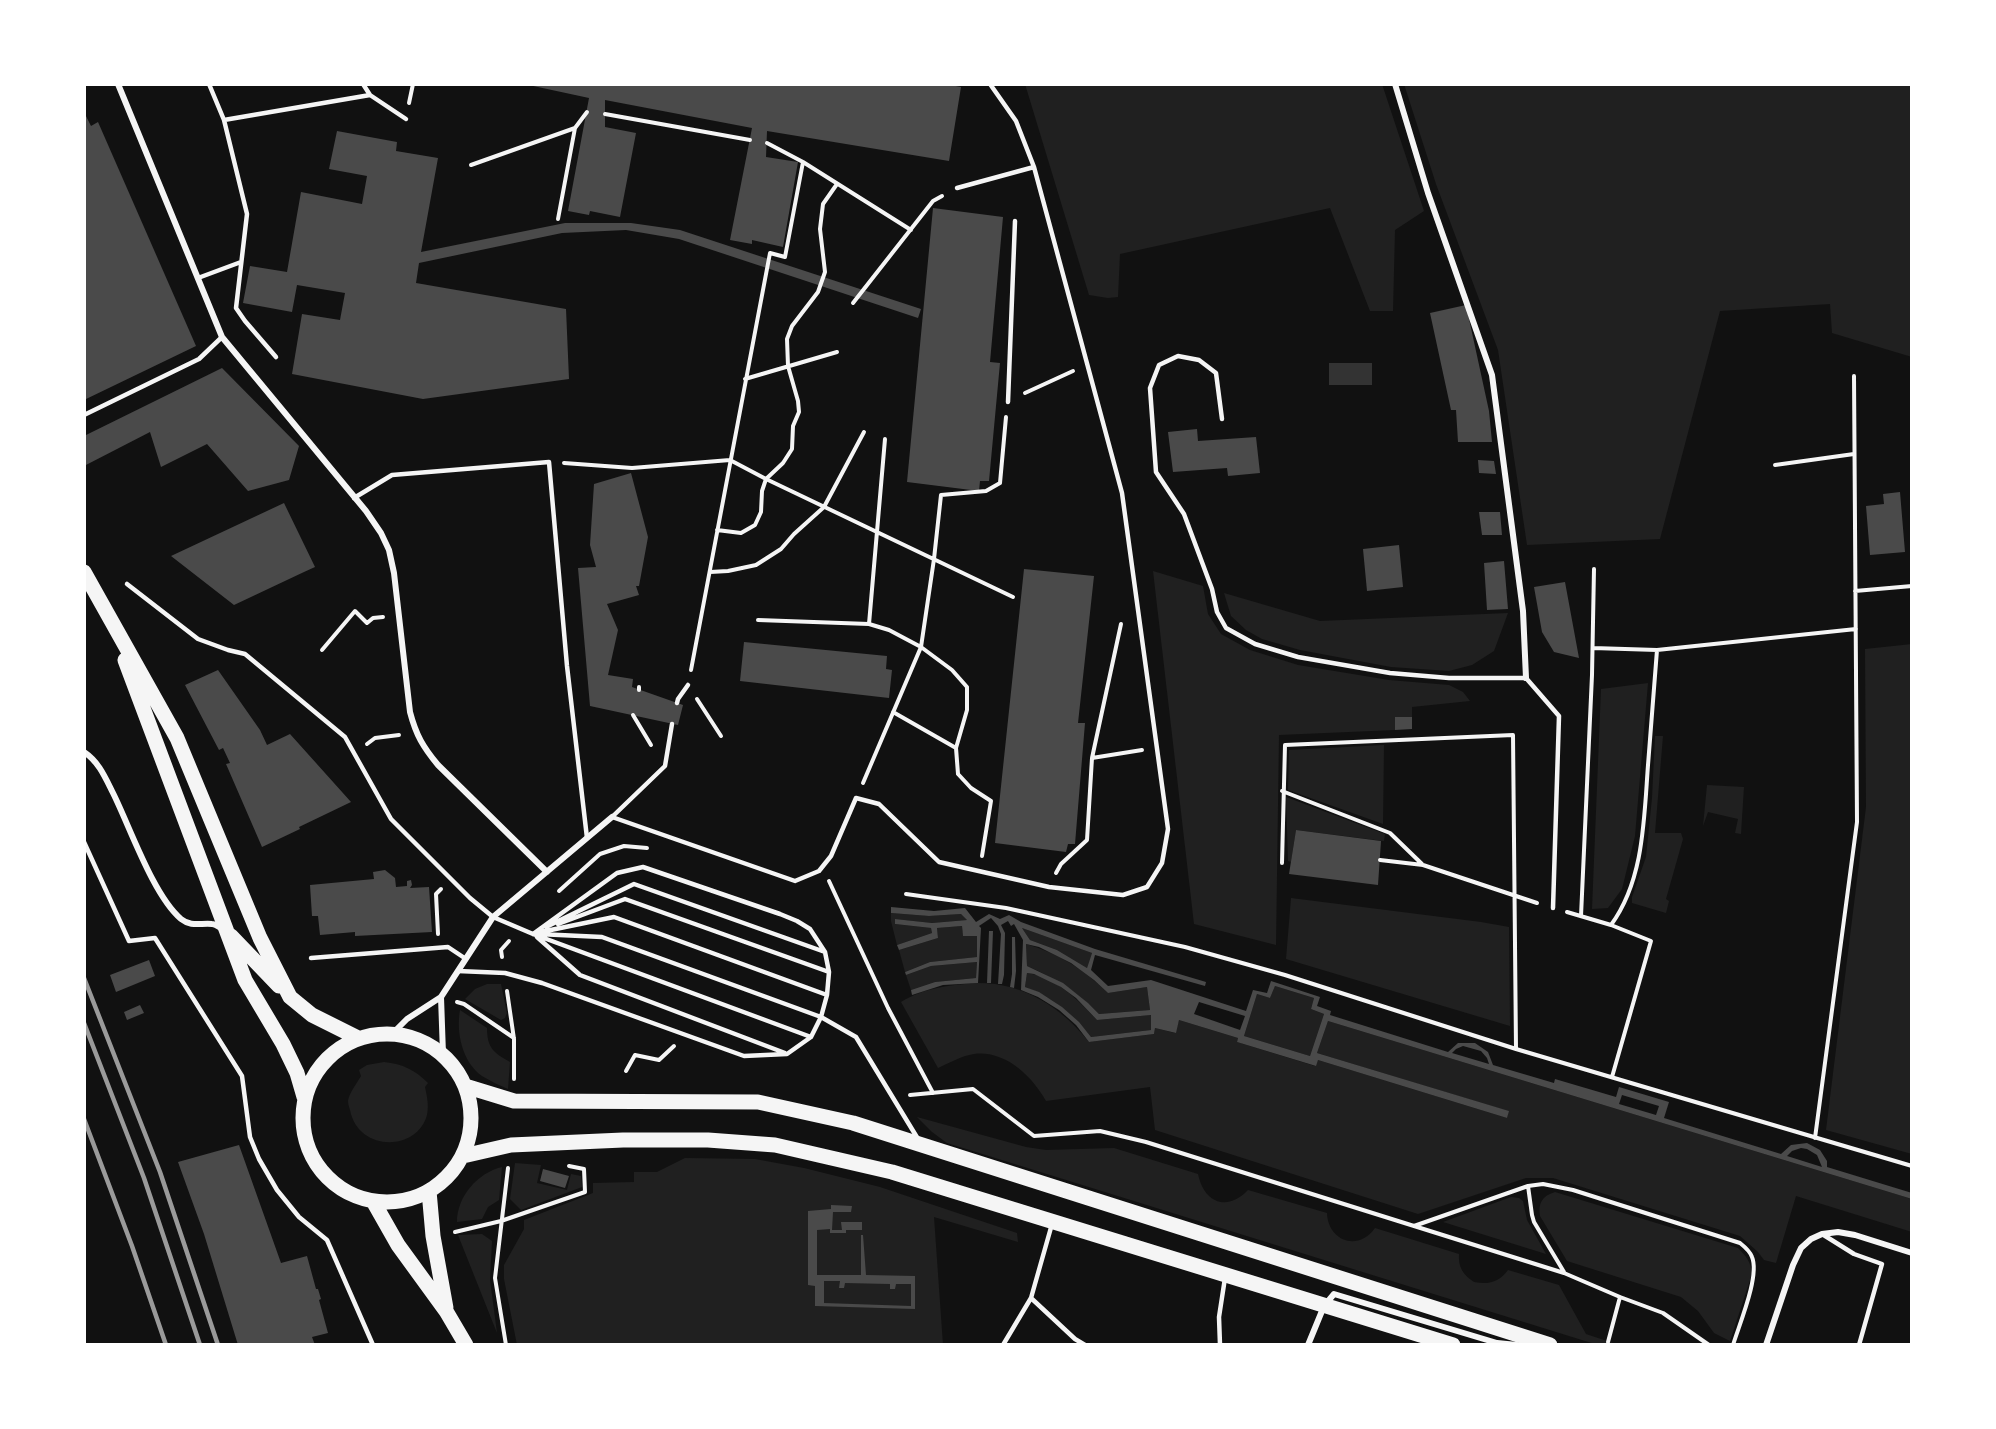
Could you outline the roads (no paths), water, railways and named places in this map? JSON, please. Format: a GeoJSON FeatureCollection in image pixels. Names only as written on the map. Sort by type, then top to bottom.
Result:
{"type":"FeatureCollection","features":[{"type":"Feature","properties":{"kind":"main road"},"geometry":{"type":"LineString","coordinates":[[84,572],[177,738],[260,938],[290,997]]}},
{"type":"Feature","properties":{"kind":"main road"},"geometry":{"type":"LineString","coordinates":[[108,616],[245,980],[283,1044],[297,1073],[304,1097]]}},
{"type":"Feature","properties":{"kind":"main road"},"geometry":{"type":"LineString","coordinates":[[227,932],[290,997],[312,1015],[358,1038]]}},
{"type":"Feature","properties":{"kind":"main road"},"geometry":{"type":"LineString","coordinates":[[377,1034],[393,1034],[421,1040],[443,1054],[456,1069],[465,1086],[471,1109],[471,1133],[463,1156],[448,1176],[429,1191],[402,1201],[373,1201],[346,1192],[324,1175],[309,1152],[302,1125],[304,1097],[315,1071],[334,1051],[358,1038],[377,1034]]}},
{"type":"Feature","properties":{"kind":"main road"},"geometry":{"type":"LineString","coordinates":[[465,1086],[514,1101],[758,1102],[853,1123],[922,1147],[1550,1345]]}},
{"type":"Feature","properties":{"kind":"main road"},"geometry":{"type":"LineString","coordinates":[[463,1156],[511,1145],[623,1140],[697,1140],[775,1145],[891,1172],[1453,1345]]}},
{"type":"Feature","properties":{"kind":"main road"},"geometry":{"type":"LineString","coordinates":[[429,1191],[433,1236],[446,1311]]}},
{"type":"Feature","properties":{"kind":"main road"},"geometry":{"type":"LineString","coordinates":[[373,1201],[398,1245],[446,1311],[466,1345]]}},
{"type":"Feature","properties":{"kind":"street"},"geometry":{"type":"LineString","coordinates":[[118,84],[222,338],[354,498],[381,533],[389,550],[394,573],[410,712],[415,732],[438,765],[547,872]]}},
{"type":"Feature","properties":{"kind":"street"},"geometry":{"type":"LineString","coordinates":[[1395,84],[1428,193],[1492,375],[1523,611],[1526,678]]}},
{"type":"Feature","properties":{"kind":"street"},"geometry":{"type":"LineString","coordinates":[[84,752],[101,768],[145,862],[173,910],[182,920],[191,924],[196,926],[213,924],[227,932]]}},
{"type":"Feature","properties":{"kind":"street"},"geometry":{"type":"LineString","coordinates":[[393,1034],[407,1019],[441,997],[493,917],[612,817]]}},
{"type":"Feature","properties":{"kind":"street"},"geometry":{"type":"LineString","coordinates":[[441,997],[443,1054]]}},
{"type":"Feature","properties":{"kind":"street"},"geometry":{"type":"LineString","coordinates":[[1766,1345],[1793,1265],[1801,1248],[1811,1239],[1822,1234],[1838,1232],[1855,1234],[1912,1252]]}},
{"type":"Feature","properties":{"kind":"street"},"geometry":{"type":"LineString","coordinates":[[1308,1345],[1324,1306],[1334,1294],[1497,1343],[1517,1345]]}},
{"type":"Feature","properties":{"kind":"lane"},"geometry":{"type":"LineString","coordinates":[[209,84],[224,120],[247,214],[236,308],[276,357]]}},
{"type":"Feature","properties":{"kind":"lane"},"geometry":{"type":"LineString","coordinates":[[363,84],[370,94],[406,119]]}},
{"type":"Feature","properties":{"kind":"lane"},"geometry":{"type":"LineString","coordinates":[[672,724],[665,766],[612,817],[795,881],[819,871],[831,856],[856,798],[879,804],[939,862],[1049,887],[1123,895],[1148,886],[1162,863],[1168,829],[1122,493],[1034,167],[1017,121],[990,84]]}},
{"type":"Feature","properties":{"kind":"lane"},"geometry":{"type":"LineString","coordinates":[[224,120],[370,94]]}},
{"type":"Feature","properties":{"kind":"lane"},"geometry":{"type":"LineString","coordinates":[[957,188],[1034,167]]}},
{"type":"Feature","properties":{"kind":"lane"},"geometry":{"type":"LineString","coordinates":[[1008,402],[1015,221]]}},
{"type":"Feature","properties":{"kind":"lane"},"geometry":{"type":"LineString","coordinates":[[198,278],[241,262]]}},
{"type":"Feature","properties":{"kind":"lane"},"geometry":{"type":"LineString","coordinates":[[84,415],[199,359],[222,338]]}},
{"type":"Feature","properties":{"kind":"lane"},"geometry":{"type":"LineString","coordinates":[[1222,419],[1216,373],[1199,360],[1178,356],[1159,365],[1150,388],[1156,472],[1184,514],[1212,589],[1217,612],[1226,628],[1255,644],[1298,657],[1390,673],[1449,678],[1526,678],[1559,716],[1553,908]]}},
{"type":"Feature","properties":{"kind":"lane"},"geometry":{"type":"LineString","coordinates":[[354,498],[392,475],[549,462],[567,666],[587,838]]}},
{"type":"Feature","properties":{"kind":"lane"},"geometry":{"type":"LineString","coordinates":[[127,584],[198,639],[245,654],[345,737],[391,819],[450,879],[493,917],[811,1037]]}},
{"type":"Feature","properties":{"kind":"lane"},"geometry":{"type":"LineString","coordinates":[[677,703],[688,686]]}},
{"type":"Feature","properties":{"kind":"lane"},"geometry":{"type":"LineString","coordinates":[[84,842],[129,941],[155,938],[242,1076],[250,1137],[259,1160],[277,1190],[299,1217],[327,1240],[373,1345]]}},
{"type":"Feature","properties":{"kind":"lane"},"geometry":{"type":"LineString","coordinates":[[458,971],[505,973],[542,983],[744,1056],[787,1054],[811,1037],[821,1017],[827,995],[829,972],[825,952],[810,929],[797,921],[643,867],[617,873],[533,934]]}},
{"type":"Feature","properties":{"kind":"lane"},"geometry":{"type":"LineString","coordinates":[[533,934],[634,884],[825,952]]}},
{"type":"Feature","properties":{"kind":"lane"},"geometry":{"type":"LineString","coordinates":[[533,934],[625,899],[829,972]]}},
{"type":"Feature","properties":{"kind":"lane"},"geometry":{"type":"LineString","coordinates":[[533,934],[614,917],[827,995]]}},
{"type":"Feature","properties":{"kind":"lane"},"geometry":{"type":"LineString","coordinates":[[533,934],[602,937],[821,1017],[856,1037],[922,1147]]}},
{"type":"Feature","properties":{"kind":"lane"},"geometry":{"type":"LineString","coordinates":[[533,934],[580,975],[787,1054]]}},
{"type":"Feature","properties":{"kind":"lane"},"geometry":{"type":"LineString","coordinates":[[311,958],[448,947],[466,959]]}},
{"type":"Feature","properties":{"kind":"lane"},"geometry":{"type":"LineString","coordinates":[[1003,1345],[1030,1298],[1052,1222]]}},
{"type":"Feature","properties":{"kind":"lane"},"geometry":{"type":"LineString","coordinates":[[1822,1234],[1854,1254],[1882,1264],[1859,1345]]}},
{"type":"Feature","properties":{"kind":"lane"},"geometry":{"type":"LineString","coordinates":[[1220,1345],[1219,1317],[1225,1275]]}},
{"type":"Feature","properties":{"kind":"lane"},"geometry":{"type":"LineString","coordinates":[[1030,1298],[1075,1339],[1085,1345]]}},
{"type":"Feature","properties":{"kind":"railway"},"geometry":{"type":"LineString","coordinates":[[84,978],[160,1172],[218,1345]]}},
{"type":"Feature","properties":{"kind":"railway"},"geometry":{"type":"LineString","coordinates":[[84,1023],[144,1178],[200,1345]]}},
{"type":"Feature","properties":{"kind":"railway"},"geometry":{"type":"LineString","coordinates":[[84,1119],[132,1246],[166,1345]]}}]}
